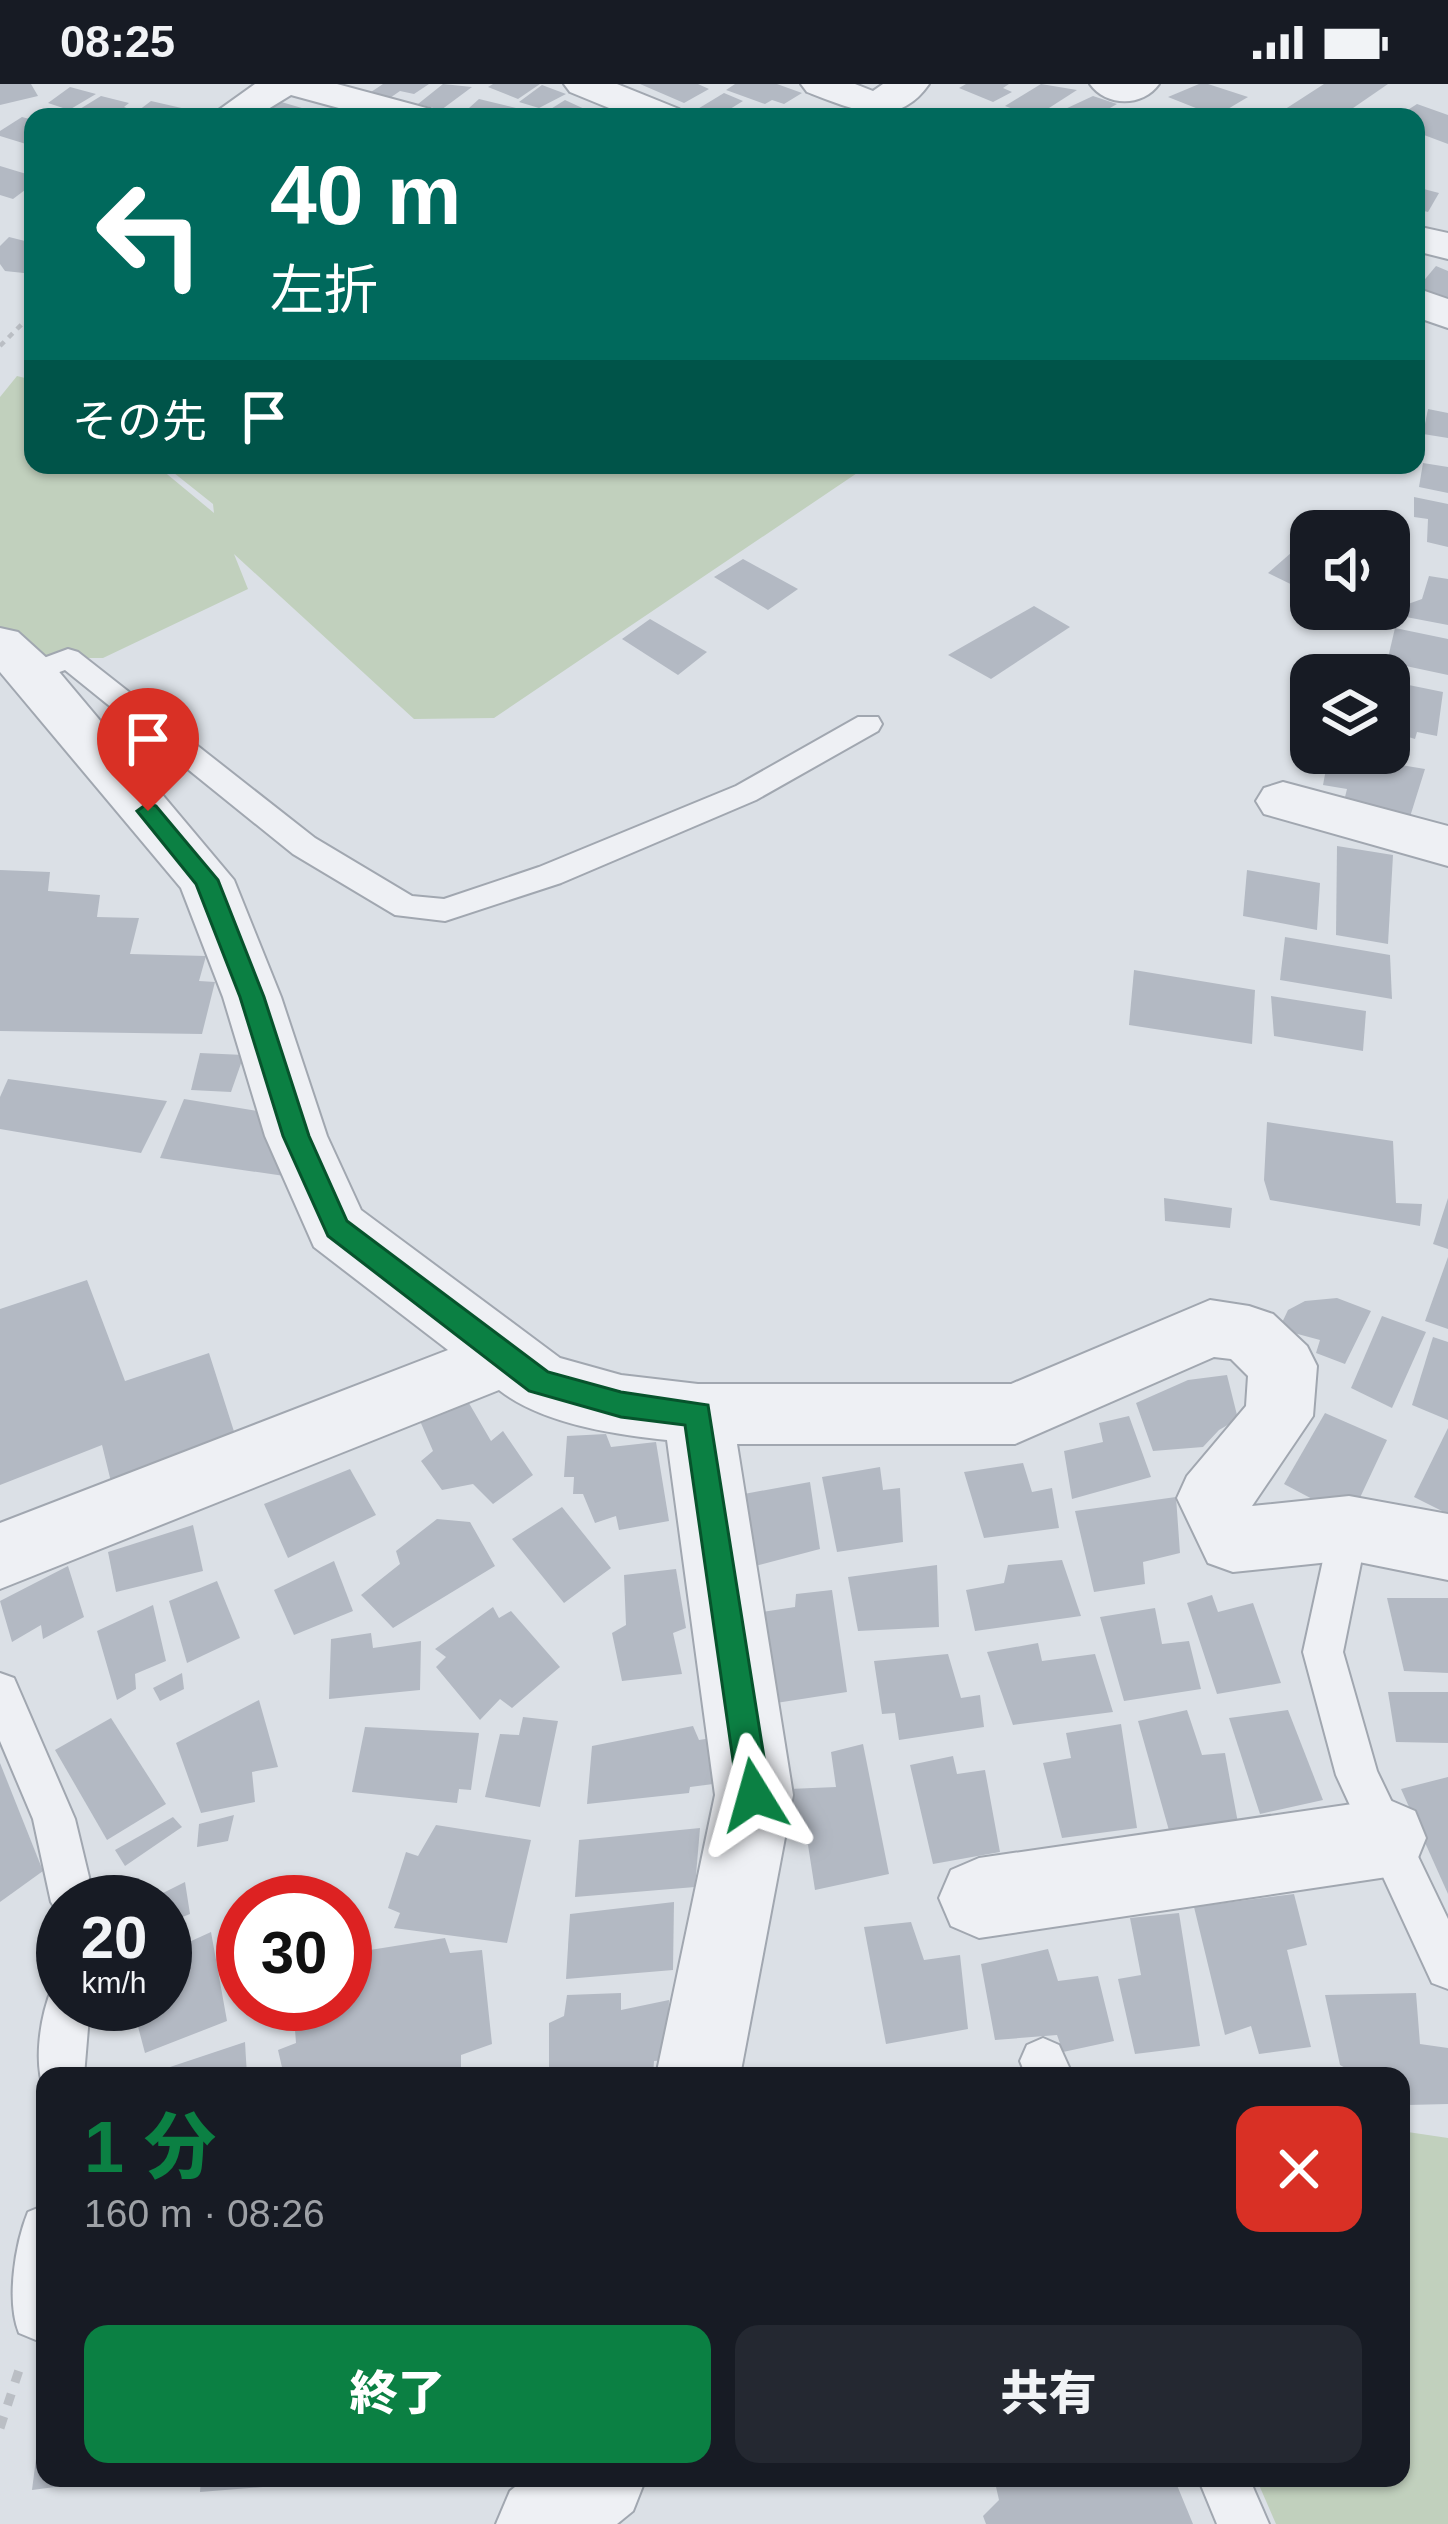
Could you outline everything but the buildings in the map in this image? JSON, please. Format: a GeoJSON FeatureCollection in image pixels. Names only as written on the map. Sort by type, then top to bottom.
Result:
{"type":"FeatureCollection","features":[{"type":"Feature","properties":{"kind":"street"},"geometry":{"type":"LineString","coordinates":[[243,108],[282,84]]}},
{"type":"Feature","properties":{"kind":"street"},"geometry":{"type":"LineString","coordinates":[[293,84],[382,108]]}},
{"type":"Feature","properties":{"kind":"street"},"geometry":{"type":"LineString","coordinates":[[584,84],[643,108]]}},
{"type":"Feature","properties":{"kind":"street"},"geometry":{"type":"LineString","coordinates":[[1109,84],[1128,91],[1140,84]]}},
{"type":"Feature","properties":{"kind":"street"},"geometry":{"type":"LineString","coordinates":[[828,108],[862,92],[899,108]]}},
{"type":"Feature","properties":{"kind":"street"},"geometry":{"type":"LineString","coordinates":[[16,658],[206,880],[252,997],[296,1136],[337,1228],[539,1382],[621,1405],[698,1414],[1015,1414],[1210,1328],[1249,1334],[1282,1366],[1279,1416],[1212,1498],[1233,1540],[1349,1528],[1448,1547]]}},
{"type":"Feature","properties":{"kind":"street"},"geometry":{"type":"LineString","coordinates":[[1282,800],[1445,828]]}},
{"type":"Feature","properties":{"kind":"street"},"geometry":{"type":"LineString","coordinates":[[0,1556],[506,1357]]}},
{"type":"Feature","properties":{"kind":"street"},"geometry":{"type":"LineString","coordinates":[[698,1414],[754,1795],[700,2067]]}},
{"type":"Feature","properties":{"kind":"street"},"geometry":{"type":"LineString","coordinates":[[979,1898],[1387,1838]]}},
{"type":"Feature","properties":{"kind":"street"},"geometry":{"type":"LineString","coordinates":[[543,2524],[589,2487]]}},
{"type":"Feature","properties":{"kind":"lane"},"geometry":{"type":"LineString","coordinates":[[16,658],[68,658],[304,846],[406,908],[445,910],[550,875],[746,794],[868,724]]}},
{"type":"Feature","properties":{"kind":"lane"},"geometry":{"type":"LineString","coordinates":[[1349,1528],[1323,1652],[1357,1775],[1448,1967]]}},
{"type":"Feature","properties":{"kind":"lane"},"geometry":{"type":"LineString","coordinates":[[0,1692],[54,1819],[67,1875]]}},
{"type":"Feature","properties":{"kind":"lane"},"geometry":{"type":"LineString","coordinates":[[62,2067],[65,2031]]}},
{"type":"Feature","properties":{"kind":"lane"},"geometry":{"type":"LineString","coordinates":[[1227,2487],[1243,2524]]}},
{"type":"Feature","properties":{"kind":"path"},"geometry":{"type":"LineString","coordinates":[[0,346],[24,322]]}},
{"type":"Feature","properties":{"kind":"green space"},"geometry":{"type":"Polygon","coordinates":[[[17,376],[24,378],[24,474],[167,474],[214,513],[213,504],[175,474],[856,474],[494,718],[414,719],[234,554],[248,589],[103,658],[32,658],[0,633],[0,397],[17,376]]]}},
{"type":"Feature","properties":{"kind":"green space"},"geometry":{"type":"Polygon","coordinates":[[[1410,2132],[1448,2138],[1448,2524],[1276,2524],[1260,2487],[1410,2487],[1410,2132]]]}},
{"type":"Feature","properties":{"kind":"route"},"geometry":{"type":"LineString","coordinates":[[148,811],[206,880],[252,997],[296,1136],[337,1228],[539,1382],[621,1405],[698,1414],[754,1795]]}}]}
